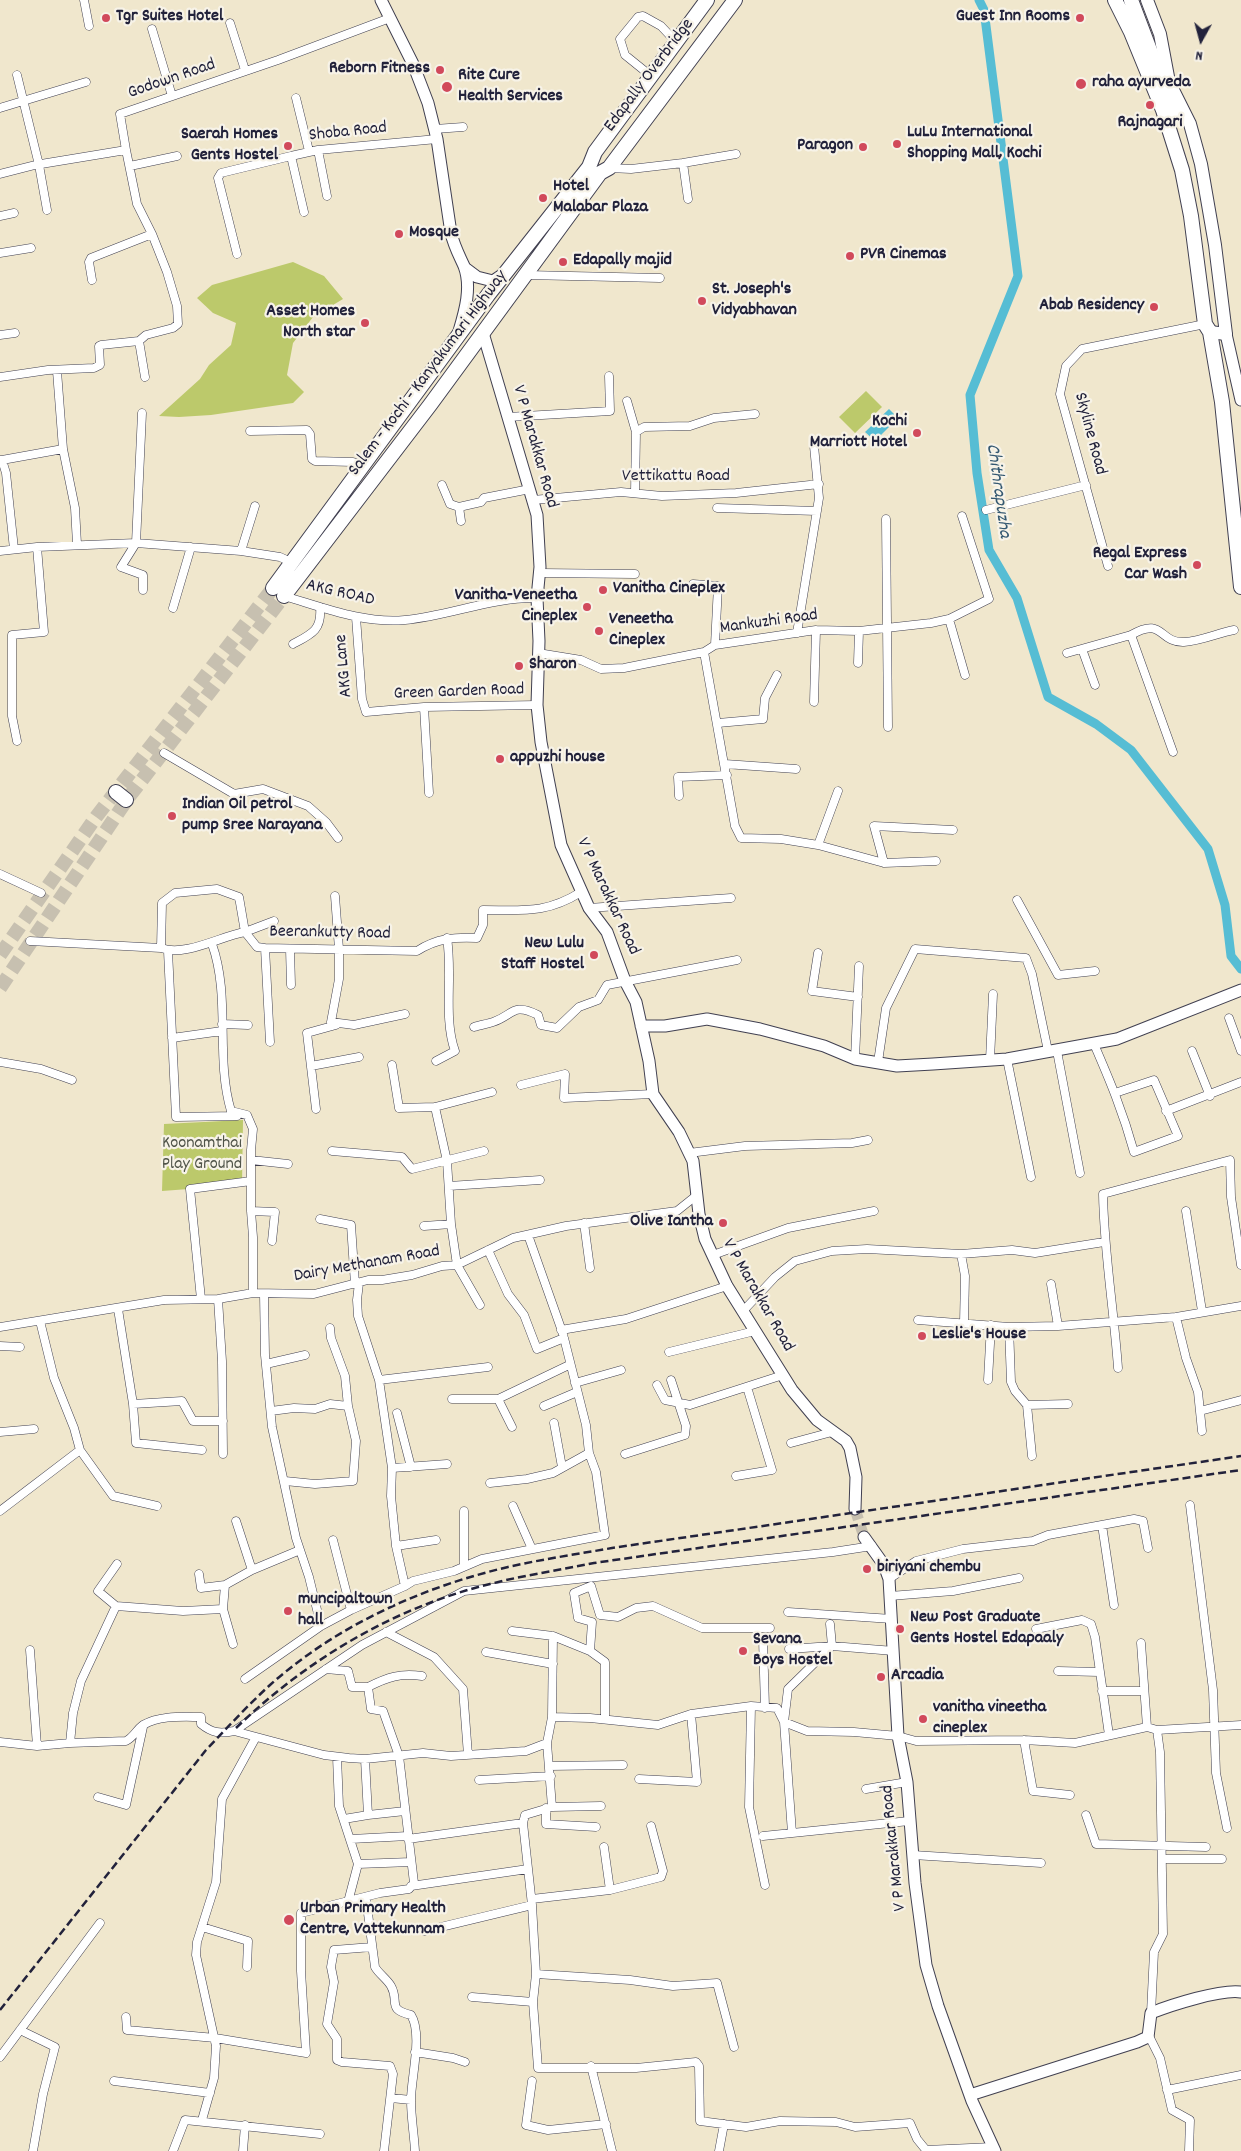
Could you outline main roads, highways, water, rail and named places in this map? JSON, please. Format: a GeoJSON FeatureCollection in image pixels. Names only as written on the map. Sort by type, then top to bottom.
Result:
{"type":"FeatureCollection","features":[{"type":"Feature","properties":{"kind":"highway"},"geometry":{"type":"LineString","coordinates":[[600,169],[595,152],[708,0]]}},
{"type":"Feature","properties":{"kind":"highway"},"geometry":{"type":"LineString","coordinates":[[600,169],[735,0]]}},
{"type":"Feature","properties":{"kind":"highway"},"geometry":{"type":"LineString","coordinates":[[1115,0],[1132,32],[1163,110],[1182,170],[1191,216],[1207,328],[1222,402],[1241,587]]}},
{"type":"Feature","properties":{"kind":"highway"},"geometry":{"type":"LineString","coordinates":[[1131,0],[1166,83],[1179,126],[1192,182],[1213,324],[1207,328]]}},
{"type":"Feature","properties":{"kind":"highway","name":"Salem - Kochi - Kanyakumari Highway"},"geometry":{"type":"LineString","coordinates":[[600,169],[526,276],[483,333],[279,592],[291,562],[449,351],[504,274],[600,169]]}},
{"type":"Feature","properties":{"kind":"main road","name":"Edapally Overbridge"},"geometry":{"type":"LineString","coordinates":[[600,169],[713,0]]}},
{"type":"Feature","properties":{"kind":"main road","name":"Edapally Overbridge"},"geometry":{"type":"LineString","coordinates":[[600,169],[728,0]]}},
{"type":"Feature","properties":{"kind":"main road"},"geometry":{"type":"LineString","coordinates":[[1147,0],[1160,34],[1166,83],[1190,124],[1201,164],[1215,245],[1226,334],[1207,328]]}},
{"type":"Feature","properties":{"kind":"water"},"geometry":{"type":"Polygon","coordinates":[[[889,409],[898,418],[875,441],[865,432],[889,409]]]}},
{"type":"Feature","properties":{"kind":"waterway","name":"Chithrapuzha"},"geometry":{"type":"LineString","coordinates":[[979,0],[984,10],[1018,276],[970,395],[977,473],[989,550],[1017,598],[1048,697],[1096,724],[1131,750],[1208,849],[1225,905],[1231,956],[1241,969]]}},
{"type":"Feature","properties":{"kind":"tunnel"},"geometry":{"type":"LineString","coordinates":[[0,955],[96,817],[273,588]]}},
{"type":"Feature","properties":{"kind":"tunnel"},"geometry":{"type":"LineString","coordinates":[[0,988],[128,798],[284,596]]}},
{"type":"Feature","properties":{"kind":"tunnel"},"geometry":{"type":"LineString","coordinates":[[855,1509],[864,1537]]}},
{"type":"Feature","properties":{"kind":"railway"},"geometry":{"type":"LineString","coordinates":[[0,2010],[206,1750],[245,1709],[270,1685],[323,1644],[382,1611],[476,1575],[560,1557],[1241,1456]]}},
{"type":"Feature","properties":{"kind":"railway"},"geometry":{"type":"LineString","coordinates":[[236,1728],[292,1680],[354,1639],[420,1607],[490,1584],[594,1563],[1241,1470]]}},
{"type":"Feature","properties":{"kind":"place","name":"Tgr Suites Hotel"},"geometry":{"type":"Point","coordinates":[106,18]}},
{"type":"Feature","properties":{"kind":"place","name":"Guest Inn Rooms"},"geometry":{"type":"Point","coordinates":[1080,18]}},
{"type":"Feature","properties":{"kind":"place","name":"Reborn Fitness"},"geometry":{"type":"Point","coordinates":[440,70]}},
{"type":"Feature","properties":{"kind":"place","name":"raha ayurveda"},"geometry":{"type":"Point","coordinates":[1081,84]}},
{"type":"Feature","properties":{"kind":"place","name":"Rite Cure Health Services"},"geometry":{"type":"Point","coordinates":[447,87]}},
{"type":"Feature","properties":{"kind":"place","name":"Rajnagari"},"geometry":{"type":"Point","coordinates":[1150,105]}},
{"type":"Feature","properties":{"kind":"place","name":"LuLu International Shopping Mall, Kochi"},"geometry":{"type":"Point","coordinates":[897,144]}},
{"type":"Feature","properties":{"kind":"place","name":"Saerah Homes Gents Hostel"},"geometry":{"type":"Point","coordinates":[288,146]}},
{"type":"Feature","properties":{"kind":"place","name":"Paragon"},"geometry":{"type":"Point","coordinates":[863,147]}},
{"type":"Feature","properties":{"kind":"place","name":"Hotel Malabar Plaza"},"geometry":{"type":"Point","coordinates":[543,198]}},
{"type":"Feature","properties":{"kind":"place","name":"Mosque"},"geometry":{"type":"Point","coordinates":[399,234]}},
{"type":"Feature","properties":{"kind":"place","name":"PVR Cinemas"},"geometry":{"type":"Point","coordinates":[850,256]}},
{"type":"Feature","properties":{"kind":"place","name":"Edapally majid"},"geometry":{"type":"Point","coordinates":[563,262]}},
{"type":"Feature","properties":{"kind":"place","name":"St. Joseph's Vidyabhavan"},"geometry":{"type":"Point","coordinates":[702,301]}},
{"type":"Feature","properties":{"kind":"place","name":"Abab Residency"},"geometry":{"type":"Point","coordinates":[1154,307]}},
{"type":"Feature","properties":{"kind":"place","name":"Asset Homes North star"},"geometry":{"type":"Point","coordinates":[365,323]}},
{"type":"Feature","properties":{"kind":"place","name":"Kochi Marriott Hotel"},"geometry":{"type":"Point","coordinates":[917,433]}},
{"type":"Feature","properties":{"kind":"place","name":"Regal Express Car Wash"},"geometry":{"type":"Point","coordinates":[1197,565]}},
{"type":"Feature","properties":{"kind":"place","name":"Vanitha Cineplex"},"geometry":{"type":"Point","coordinates":[603,590]}},
{"type":"Feature","properties":{"kind":"place","name":"Vanitha-Veneetha Cineplex"},"geometry":{"type":"Point","coordinates":[587,607]}},
{"type":"Feature","properties":{"kind":"place","name":"Veneetha Cineplex"},"geometry":{"type":"Point","coordinates":[599,631]}},
{"type":"Feature","properties":{"kind":"place","name":"Sharon"},"geometry":{"type":"Point","coordinates":[519,666]}},
{"type":"Feature","properties":{"kind":"place","name":"appuzhi house"},"geometry":{"type":"Point","coordinates":[500,759]}},
{"type":"Feature","properties":{"kind":"place","name":"Indian Oil petrol pump Sree Narayana"},"geometry":{"type":"Point","coordinates":[172,816]}},
{"type":"Feature","properties":{"kind":"place","name":"New Lulu Staff Hostel"},"geometry":{"type":"Point","coordinates":[594,955]}},
{"type":"Feature","properties":{"kind":"place","name":"Olive Iantha"},"geometry":{"type":"Point","coordinates":[723,1223]}},
{"type":"Feature","properties":{"kind":"place","name":"Leslie's House"},"geometry":{"type":"Point","coordinates":[922,1336]}},
{"type":"Feature","properties":{"kind":"place","name":"biriyani chembu"},"geometry":{"type":"Point","coordinates":[867,1569]}},
{"type":"Feature","properties":{"kind":"place","name":"muncipaltown hall"},"geometry":{"type":"Point","coordinates":[288,1611]}},
{"type":"Feature","properties":{"kind":"place","name":"New Post Graduate Gents Hostel Edapaaly"},"geometry":{"type":"Point","coordinates":[900,1629]}},
{"type":"Feature","properties":{"kind":"place","name":"Sevana Boys Hostel"},"geometry":{"type":"Point","coordinates":[743,1651]}},
{"type":"Feature","properties":{"kind":"place","name":"Arcadia"},"geometry":{"type":"Point","coordinates":[881,1677]}},
{"type":"Feature","properties":{"kind":"place","name":"vanitha vineetha cineplex"},"geometry":{"type":"Point","coordinates":[923,1719]}},
{"type":"Feature","properties":{"kind":"place","name":"Urban Primary Health Centre, Vattekunnam"},"geometry":{"type":"Point","coordinates":[289,1920]}},
{"type":"Feature","properties":{"kind":"park label","name":"Koonamthai Play Ground"},"geometry":{"type":"Point","coordinates":[202,1155]}}]}
